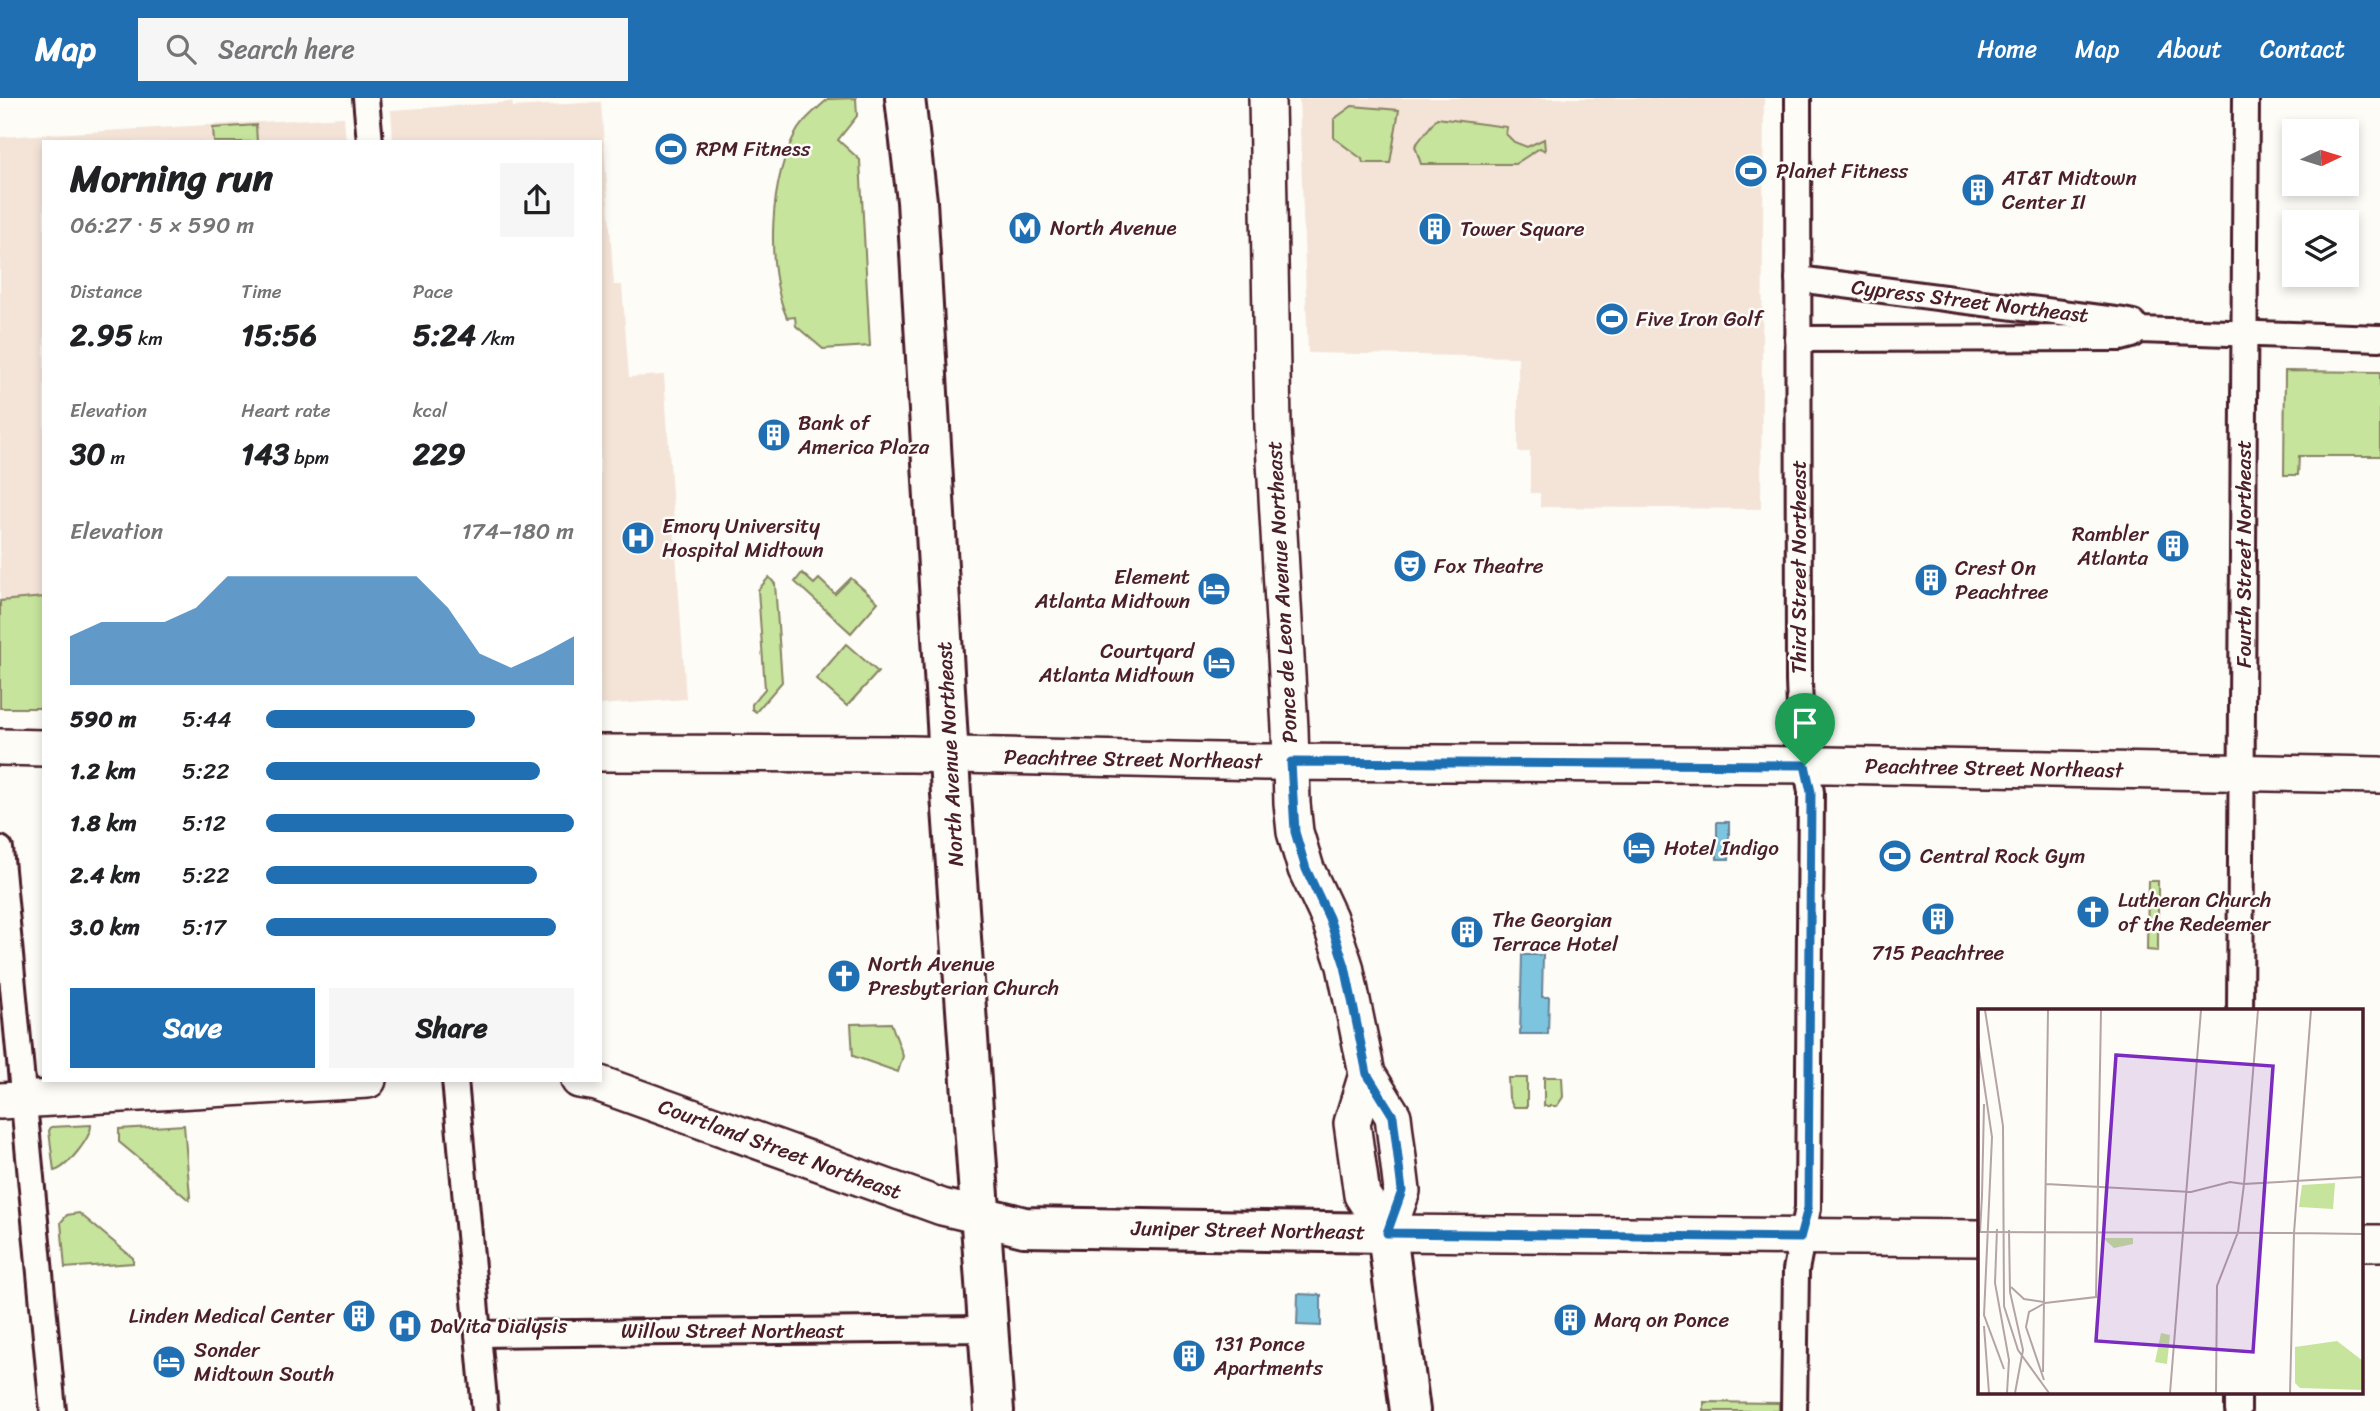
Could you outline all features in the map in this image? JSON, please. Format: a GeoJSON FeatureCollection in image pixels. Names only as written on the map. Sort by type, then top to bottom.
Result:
{"type":"FeatureCollection","features":[{"type":"Feature","properties":{"kind":"highway","name":"North Avenue Northeast"},"geometry":{"type":"LineString","coordinates":[[905,98],[917,201],[950,755],[994,1411]]}},
{"type":"Feature","properties":{"kind":"highway","name":"Juniper Street Northeast"},"geometry":{"type":"LineString","coordinates":[[981,1216],[1024,1227],[1387,1233]]}},
{"type":"Feature","properties":{"kind":"highway","name":"Ponce de Leon Avenue Northeast"},"geometry":{"type":"LineString","coordinates":[[1387,1233],[1410,1411]]}},
{"type":"Feature","properties":{"kind":"main road","name":"Ponce de Leon Avenue Northeast"},"geometry":{"type":"LineString","coordinates":[[1267,98],[1273,426],[1295,832],[1306,869],[1329,918],[1345,966],[1367,1074],[1352,1123],[1362,1195],[1387,1233]]}},
{"type":"Feature","properties":{"kind":"main road"},"geometry":{"type":"LineString","coordinates":[[0,747],[42,748]]}},
{"type":"Feature","properties":{"kind":"main road","name":"Peachtree Street Northeast"},"geometry":{"type":"LineString","coordinates":[[602,753],[950,755],[1291,762],[1805,765],[2380,775]]}},
{"type":"Feature","properties":{"kind":"main road"},"geometry":{"type":"LineString","coordinates":[[12,1100],[332,1082]]}},
{"type":"Feature","properties":{"kind":"main road","name":"Courtland Street Northeast"},"geometry":{"type":"LineString","coordinates":[[591,1082],[942,1207],[981,1216]]}},
{"type":"Feature","properties":{"kind":"main road","name":"Juniper Street Northeast"},"geometry":{"type":"LineString","coordinates":[[1387,1233],[1978,1238]]}},
{"type":"Feature","properties":{"kind":"main road"},"geometry":{"type":"LineString","coordinates":[[2362,1242],[2380,1243]]}},
{"type":"Feature","properties":{"kind":"street"},"geometry":{"type":"LineString","coordinates":[[366,98],[370,140]]}},
{"type":"Feature","properties":{"kind":"street","name":"Third Street Northeast"},"geometry":{"type":"LineString","coordinates":[[1794,1411],[1796,1270],[1800,1238],[1808,1208],[1811,792],[1801,735],[1798,681],[1798,98]]}},
{"type":"Feature","properties":{"kind":"street","name":"Fourth Street Northeast"},"geometry":{"type":"LineString","coordinates":[[2240,1009],[2246,98]]}},
{"type":"Feature","properties":{"kind":"street","name":"Cypress Street Northeast"},"geometry":{"type":"LineString","coordinates":[[1798,279],[2123,321],[2133,323],[2139,330]]}},
{"type":"Feature","properties":{"kind":"street","name":"Cypress Street Northeast"},"geometry":{"type":"LineString","coordinates":[[1798,339],[2121,338],[2139,330],[2380,338]]}},
{"type":"Feature","properties":{"kind":"street"},"geometry":{"type":"LineString","coordinates":[[0,849],[12,1100],[53,1411]]}},
{"type":"Feature","properties":{"kind":"street"},"geometry":{"type":"LineString","coordinates":[[455,1082],[485,1411]]}},
{"type":"Feature","properties":{"kind":"street","name":"Willow Street Northeast"},"geometry":{"type":"LineString","coordinates":[[478,1334],[989,1329]]}},
{"type":"Feature","properties":{"kind":"shaded area"},"geometry":{"type":"Polygon","coordinates":[[[1299,98],[1764,98],[1761,509],[1540,507],[1540,493],[1530,493],[1530,452],[1518,452],[1518,357],[1308,353],[1299,98]]]}},
{"type":"Feature","properties":{"kind":"shaded area","name":"Emory University Hospital Midtown"},"geometry":{"type":"Polygon","coordinates":[[[512,102],[513,107],[601,102],[614,285],[622,285],[629,377],[664,375],[686,699],[602,705],[602,140],[393,140],[391,110],[512,102]]]}},
{"type":"Feature","properties":{"kind":"shaded area"},"geometry":{"type":"Polygon","coordinates":[[[344,117],[346,140],[42,140],[42,704],[0,704],[0,137],[344,117]]]}},
{"type":"Feature","properties":{"kind":"green space"},"geometry":{"type":"Polygon","coordinates":[[[856,98],[857,116],[838,140],[860,160],[870,346],[823,349],[796,326],[795,317],[787,318],[780,297],[773,249],[776,196],[788,149],[801,125],[828,99],[856,98]]]}},
{"type":"Feature","properties":{"kind":"green space"},"geometry":{"type":"Polygon","coordinates":[[[1352,106],[1399,110],[1390,163],[1363,163],[1362,159],[1334,138],[1334,119],[1352,106]]]}},
{"type":"Feature","properties":{"kind":"green space"},"geometry":{"type":"Polygon","coordinates":[[[1437,118],[1507,127],[1506,134],[1514,142],[1527,147],[1544,139],[1545,151],[1540,148],[1515,164],[1421,164],[1415,146],[1437,118]]]}},
{"type":"Feature","properties":{"kind":"green space"},"geometry":{"type":"Polygon","coordinates":[[[256,125],[257,140],[214,140],[213,128],[256,125]]]}},
{"type":"Feature","properties":{"kind":"green space"},"geometry":{"type":"Polygon","coordinates":[[[2285,371],[2380,372],[2380,456],[2299,456],[2298,475],[2284,475],[2285,371]]]}},
{"type":"Feature","properties":{"kind":"green space"},"geometry":{"type":"Polygon","coordinates":[[[802,573],[814,584],[819,579],[835,594],[851,578],[878,602],[851,633],[795,582],[802,573]]]}},
{"type":"Feature","properties":{"kind":"green space"},"geometry":{"type":"Polygon","coordinates":[[[769,577],[775,584],[782,682],[756,712],[752,709],[752,704],[765,689],[758,590],[769,577]]]}},
{"type":"Feature","properties":{"kind":"green space"},"geometry":{"type":"Polygon","coordinates":[[[42,597],[42,708],[0,708],[0,601],[42,597]]]}},
{"type":"Feature","properties":{"kind":"green space"},"geometry":{"type":"Polygon","coordinates":[[[846,644],[878,672],[847,706],[816,679],[846,644]]]}},
{"type":"Feature","properties":{"kind":"green space"},"geometry":{"type":"Polygon","coordinates":[[[2148,881],[2158,881],[2158,951],[2147,950],[2148,881]]]}},
{"type":"Feature","properties":{"kind":"green space"},"geometry":{"type":"Polygon","coordinates":[[[891,1023],[903,1056],[898,1072],[853,1056],[851,1024],[891,1023]]]}},
{"type":"Feature","properties":{"kind":"green space"},"geometry":{"type":"Polygon","coordinates":[[[1544,1077],[1562,1077],[1563,1097],[1557,1106],[1544,1106],[1544,1077]]]}},
{"type":"Feature","properties":{"kind":"green space"},"geometry":{"type":"Polygon","coordinates":[[[1508,1078],[1527,1078],[1527,1107],[1514,1107],[1509,1098],[1508,1078]]]}},
{"type":"Feature","properties":{"kind":"green space"},"geometry":{"type":"Polygon","coordinates":[[[91,1125],[77,1152],[54,1171],[49,1131],[51,1127],[91,1125]]]}},
{"type":"Feature","properties":{"kind":"green space"},"geometry":{"type":"Polygon","coordinates":[[[184,1125],[189,1200],[119,1142],[119,1129],[184,1125]]]}},
{"type":"Feature","properties":{"kind":"green space"},"geometry":{"type":"Polygon","coordinates":[[[79,1213],[133,1258],[133,1263],[65,1268],[61,1222],[67,1215],[79,1213]]]}},
{"type":"Feature","properties":{"kind":"green space"},"geometry":{"type":"Polygon","coordinates":[[[1704,1402],[1779,1403],[1779,1411],[1704,1411],[1704,1402]]]}},
{"type":"Feature","properties":{"kind":"water"},"geometry":{"type":"Polygon","coordinates":[[[1717,822],[1729,822],[1729,859],[1717,859],[1717,822]]]}},
{"type":"Feature","properties":{"kind":"water"},"geometry":{"type":"Polygon","coordinates":[[[1522,955],[1543,955],[1542,997],[1549,997],[1548,1034],[1520,1034],[1522,955]]]}},
{"type":"Feature","properties":{"kind":"water"},"geometry":{"type":"Polygon","coordinates":[[[1298,1294],[1321,1295],[1321,1326],[1297,1325],[1298,1294]]]}},
{"type":"Feature","properties":{"kind":"place","name":"RPM Fitness"},"geometry":{"type":"Point","coordinates":[671,149]}},
{"type":"Feature","properties":{"kind":"place","name":"Planet Fitness"},"geometry":{"type":"Point","coordinates":[1751,171]}},
{"type":"Feature","properties":{"kind":"place","name":"AT&T Midtown Center II"},"geometry":{"type":"Point","coordinates":[1978,190]}},
{"type":"Feature","properties":{"kind":"place","name":"North Avenue"},"geometry":{"type":"Point","coordinates":[1025,228]}},
{"type":"Feature","properties":{"kind":"place","name":"Tower Square"},"geometry":{"type":"Point","coordinates":[1435,229]}},
{"type":"Feature","properties":{"kind":"place","name":"Five Iron Golf"},"geometry":{"type":"Point","coordinates":[1612,319]}},
{"type":"Feature","properties":{"kind":"place","name":"Bank of America Plaza"},"geometry":{"type":"Point","coordinates":[774,435]}},
{"type":"Feature","properties":{"kind":"place","name":"Emory University Hospital Midtown"},"geometry":{"type":"Point","coordinates":[638,538]}},
{"type":"Feature","properties":{"kind":"place","name":"Rambler Atlanta"},"geometry":{"type":"Point","coordinates":[2173,546]}},
{"type":"Feature","properties":{"kind":"place","name":"Fox Theatre"},"geometry":{"type":"Point","coordinates":[1410,566]}},
{"type":"Feature","properties":{"kind":"place","name":"Crest On Peachtree"},"geometry":{"type":"Point","coordinates":[1931,580]}},
{"type":"Feature","properties":{"kind":"place","name":"Element Atlanta Midtown"},"geometry":{"type":"Point","coordinates":[1214,589]}},
{"type":"Feature","properties":{"kind":"place","name":"Courtyard Atlanta Midtown"},"geometry":{"type":"Point","coordinates":[1219,663]}},
{"type":"Feature","properties":{"kind":"place","name":"Hotel Indigo"},"geometry":{"type":"Point","coordinates":[1639,848]}},
{"type":"Feature","properties":{"kind":"place","name":"Central Rock Gym"},"geometry":{"type":"Point","coordinates":[1895,856]}},
{"type":"Feature","properties":{"kind":"place","name":"Lutheran Church of the Redeemer"},"geometry":{"type":"Point","coordinates":[2093,912]}},
{"type":"Feature","properties":{"kind":"place","name":"715 Peachtree"},"geometry":{"type":"Point","coordinates":[1938,919]}},
{"type":"Feature","properties":{"kind":"place","name":"The Georgian Terrace Hotel"},"geometry":{"type":"Point","coordinates":[1467,932]}},
{"type":"Feature","properties":{"kind":"place","name":"North Avenue Presbyterian Church"},"geometry":{"type":"Point","coordinates":[844,976]}},
{"type":"Feature","properties":{"kind":"place","name":"Linden Medical Center"},"geometry":{"type":"Point","coordinates":[359,1316]}},
{"type":"Feature","properties":{"kind":"place","name":"Marq on Ponce"},"geometry":{"type":"Point","coordinates":[1570,1320]}},
{"type":"Feature","properties":{"kind":"place","name":"DaVita Dialysis"},"geometry":{"type":"Point","coordinates":[405,1326]}},
{"type":"Feature","properties":{"kind":"place","name":"131 Ponce Apartments"},"geometry":{"type":"Point","coordinates":[1189,1356]}},
{"type":"Feature","properties":{"kind":"place","name":"Sonder Midtown South"},"geometry":{"type":"Point","coordinates":[169,1362]}},
{"type":"Feature","properties":{"kind":"route"},"geometry":{"type":"LineString","coordinates":[[1291,762],[1805,765],[1811,792],[1808,1208],[1800,1238],[1387,1233],[1402,1191],[1393,1116],[1367,1074],[1345,966],[1329,918],[1306,869],[1295,832],[1291,762]]}}]}
